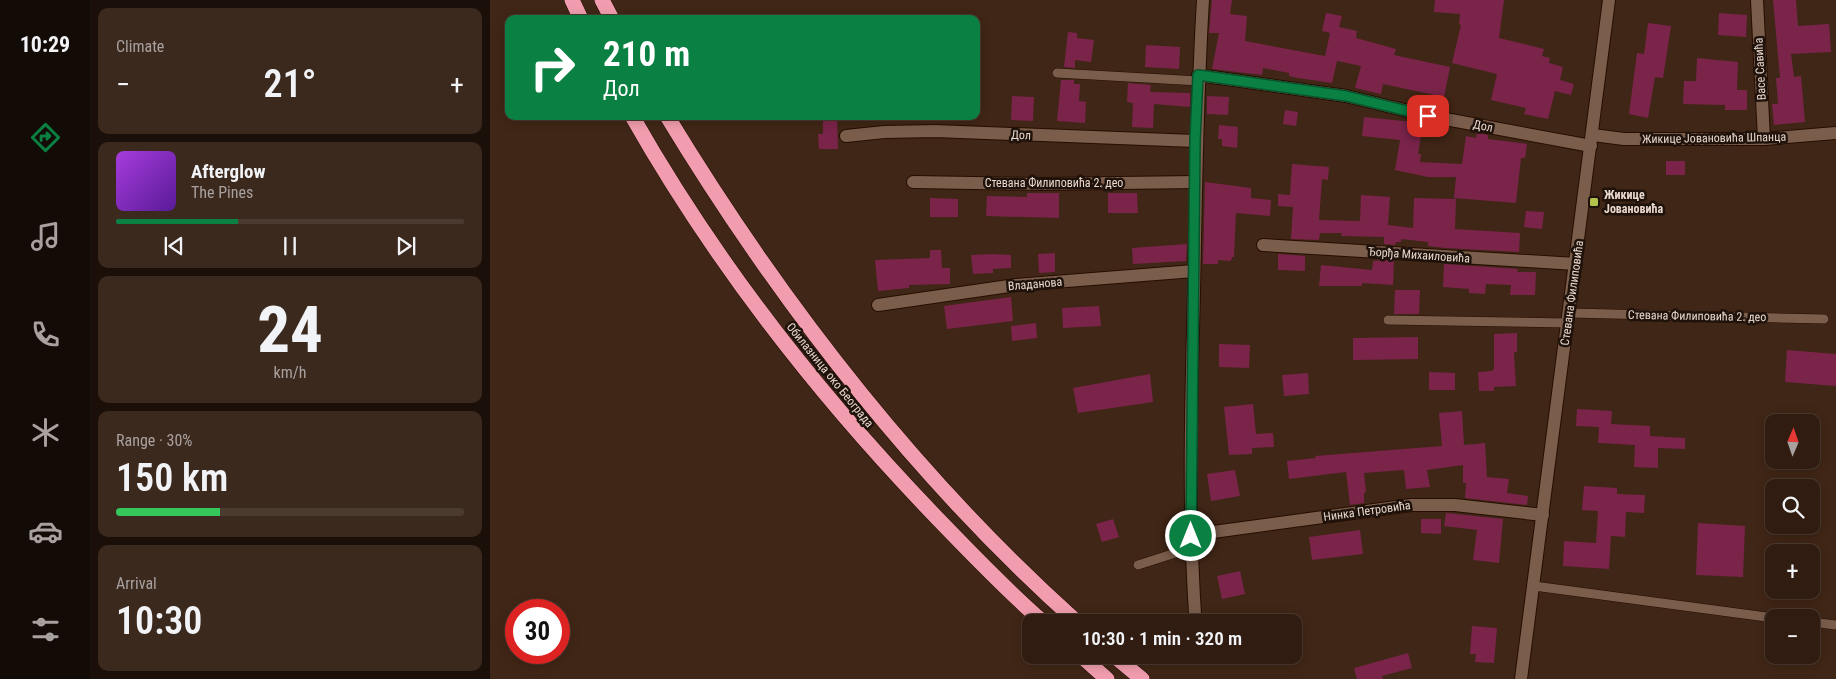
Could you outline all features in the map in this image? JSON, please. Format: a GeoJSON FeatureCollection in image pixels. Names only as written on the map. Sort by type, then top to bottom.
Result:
{"type":"FeatureCollection","features":[{"type":"Feature","properties":{"kind":"highway"},"geometry":{"type":"LineString","coordinates":[[572,0],[579,15]]}},
{"type":"Feature","properties":{"kind":"highway"},"geometry":{"type":"LineString","coordinates":[[602,0],[610,15]]}},
{"type":"Feature","properties":{"kind":"highway","name":"Обилазница око Београда"},"geometry":{"type":"LineString","coordinates":[[634,120],[698,225],[800,364],[905,485],[974,557],[1035,614]]}},
{"type":"Feature","properties":{"kind":"highway","name":"Обилазница око Београда"},"geometry":{"type":"LineString","coordinates":[[669,120],[749,245],[858,390],[981,529],[1069,614]]}},
{"type":"Feature","properties":{"kind":"highway"},"geometry":{"type":"LineString","coordinates":[[1090,664],[1107,679]]}},
{"type":"Feature","properties":{"kind":"highway"},"geometry":{"type":"LineString","coordinates":[[1124,664],[1142,679]]}},
{"type":"Feature","properties":{"kind":"street"},"geometry":{"type":"LineString","coordinates":[[1195,614],[1191,542],[1195,141],[1203,0]]}},
{"type":"Feature","properties":{"kind":"street","name":"Стевана Филиповића"},"geometry":{"type":"LineString","coordinates":[[1521,679],[1610,0]]}},
{"type":"Feature","properties":{"kind":"street","name":"Васе Савића"},"geometry":{"type":"LineString","coordinates":[[1757,0],[1764,139]]}},
{"type":"Feature","properties":{"kind":"street","name":"Дол"},"geometry":{"type":"LineString","coordinates":[[1198,78],[1346,96],[1428,116],[1592,141]]}},
{"type":"Feature","properties":{"kind":"street","name":"Дол"},"geometry":{"type":"LineString","coordinates":[[846,136],[884,132],[934,131],[1195,141]]}},
{"type":"Feature","properties":{"kind":"street","name":"Жикице Јовановића Шпанца"},"geometry":{"type":"LineString","coordinates":[[1592,141],[1624,139],[1764,139],[1836,133]]}},
{"type":"Feature","properties":{"kind":"street","name":"Стевана Филиповића 2. део"},"geometry":{"type":"LineString","coordinates":[[913,182],[1042,184],[1196,182]]}},
{"type":"Feature","properties":{"kind":"street","name":"Ђорђа Михаиловића"},"geometry":{"type":"LineString","coordinates":[[1263,245],[1576,264]]}},
{"type":"Feature","properties":{"kind":"street","name":"Владанова"},"geometry":{"type":"LineString","coordinates":[[878,305],[1016,285],[1194,271]]}},
{"type":"Feature","properties":{"kind":"street","name":"Нинка Петровића"},"geometry":{"type":"LineString","coordinates":[[1191,542],[1412,505],[1455,505],[1543,515]]}},
{"type":"Feature","properties":{"kind":"lane"},"geometry":{"type":"LineString","coordinates":[[1057,73],[1198,78]]}},
{"type":"Feature","properties":{"kind":"lane","name":"Стевана Филиповића 2. део"},"geometry":{"type":"LineString","coordinates":[[1388,320],[1569,318],[1824,319]]}},
{"type":"Feature","properties":{"kind":"lane"},"geometry":{"type":"LineString","coordinates":[[1138,565],[1191,542]]}},
{"type":"Feature","properties":{"kind":"lane"},"geometry":{"type":"LineString","coordinates":[[1534,586],[1765,617]]}},
{"type":"Feature","properties":{"kind":"lane"},"geometry":{"type":"LineString","coordinates":[[1820,623],[1836,625]]}},
{"type":"Feature","properties":{"kind":"building"},"geometry":{"type":"Polygon","coordinates":[[[1212,0],[1232,0],[1230,14],[1247,16],[1245,41],[1325,56],[1330,33],[1322,31],[1326,13],[1342,16],[1339,27],[1357,31],[1356,38],[1396,49],[1394,55],[1450,67],[1444,97],[1383,84],[1381,94],[1355,88],[1361,66],[1337,61],[1332,83],[1298,78],[1289,76],[1289,73],[1263,68],[1262,75],[1212,69],[1219,33],[1209,33],[1212,0]]]}},
{"type":"Feature","properties":{"kind":"building"},"geometry":{"type":"Polygon","coordinates":[[[1435,0],[1504,0],[1499,38],[1544,49],[1542,56],[1550,58],[1549,63],[1563,67],[1560,80],[1574,84],[1571,95],[1555,91],[1548,119],[1524,114],[1526,108],[1491,100],[1497,74],[1452,63],[1461,25],[1459,24],[1460,14],[1434,12],[1435,0]]]}},
{"type":"Feature","properties":{"kind":"building"},"geometry":{"type":"Polygon","coordinates":[[[1773,0],[1796,0],[1798,26],[1829,24],[1831,52],[1791,54],[1794,77],[1801,76],[1805,122],[1774,125],[1772,104],[1778,104],[1776,78],[1780,78],[1773,0]]]}},
{"type":"Feature","properties":{"kind":"building"},"geometry":{"type":"Polygon","coordinates":[[[1719,13],[1747,15],[1746,37],[1718,35],[1719,13]]]}},
{"type":"Feature","properties":{"kind":"building"},"geometry":{"type":"Polygon","coordinates":[[[1648,23],[1671,26],[1663,78],[1655,77],[1648,118],[1629,114],[1637,53],[1644,54],[1648,23]]]}},
{"type":"Feature","properties":{"kind":"building"},"geometry":{"type":"Polygon","coordinates":[[[1068,32],[1077,33],[1077,38],[1094,40],[1091,62],[1075,60],[1075,68],[1064,67],[1068,32]]]}},
{"type":"Feature","properties":{"kind":"building"},"geometry":{"type":"Polygon","coordinates":[[[1146,45],[1180,47],[1179,69],[1145,67],[1146,45]]]}},
{"type":"Feature","properties":{"kind":"building"},"geometry":{"type":"Polygon","coordinates":[[[1697,58],[1738,62],[1737,90],[1747,90],[1747,110],[1725,110],[1725,105],[1683,104],[1684,81],[1696,81],[1697,58]]]}},
{"type":"Feature","properties":{"kind":"building"},"geometry":{"type":"Polygon","coordinates":[[[1061,80],[1074,80],[1074,84],[1080,84],[1079,101],[1086,102],[1085,123],[1057,121],[1061,80]]]}},
{"type":"Feature","properties":{"kind":"building"},"geometry":{"type":"Polygon","coordinates":[[[1128,83],[1151,85],[1150,92],[1190,93],[1190,107],[1154,104],[1153,128],[1132,127],[1133,103],[1127,102],[1128,83]]]}},
{"type":"Feature","properties":{"kind":"building"},"geometry":{"type":"Polygon","coordinates":[[[1012,96],[1034,97],[1033,121],[1011,120],[1012,96]]]}},
{"type":"Feature","properties":{"kind":"building"},"geometry":{"type":"Polygon","coordinates":[[[1207,96],[1229,97],[1228,115],[1207,114],[1207,96]]]}},
{"type":"Feature","properties":{"kind":"building"},"geometry":{"type":"Polygon","coordinates":[[[1285,110],[1298,112],[1296,126],[1283,124],[1285,110]]]}},
{"type":"Feature","properties":{"kind":"building"},"geometry":{"type":"Polygon","coordinates":[[[1364,117],[1423,123],[1418,154],[1421,154],[1420,162],[1462,164],[1466,136],[1476,138],[1477,133],[1488,135],[1488,139],[1527,144],[1525,158],[1521,158],[1516,203],[1454,198],[1456,177],[1428,177],[1395,170],[1400,140],[1362,136],[1364,117]]]}},
{"type":"Feature","properties":{"kind":"building"},"geometry":{"type":"Polygon","coordinates":[[[823,120],[837,120],[838,149],[819,149],[818,134],[823,134],[823,120]]]}},
{"type":"Feature","properties":{"kind":"building"},"geometry":{"type":"Polygon","coordinates":[[[1219,125],[1238,127],[1237,148],[1222,146],[1222,139],[1218,139],[1219,125]]]}},
{"type":"Feature","properties":{"kind":"building"},"geometry":{"type":"Polygon","coordinates":[[[1666,161],[1685,161],[1685,175],[1666,175],[1666,161]]]}},
{"type":"Feature","properties":{"kind":"building"},"geometry":{"type":"Polygon","coordinates":[[[1292,164],[1329,167],[1328,180],[1322,179],[1319,220],[1360,221],[1361,195],[1390,197],[1388,225],[1413,228],[1414,198],[1456,199],[1455,229],[1520,233],[1519,252],[1445,248],[1428,246],[1428,242],[1401,239],[1401,242],[1396,242],[1395,245],[1384,244],[1384,237],[1341,236],[1342,233],[1320,233],[1319,240],[1291,239],[1293,207],[1278,206],[1278,194],[1290,195],[1292,164]]]}},
{"type":"Feature","properties":{"kind":"building"},"geometry":{"type":"Polygon","coordinates":[[[1205,182],[1251,188],[1251,198],[1271,200],[1270,216],[1236,213],[1234,257],[1232,257],[1231,261],[1218,260],[1218,264],[1203,264],[1205,182]]]}},
{"type":"Feature","properties":{"kind":"building"},"geometry":{"type":"Polygon","coordinates":[[[1027,193],[1059,193],[1059,218],[986,216],[987,196],[1027,197],[1027,193]]]}},
{"type":"Feature","properties":{"kind":"building"},"geometry":{"type":"Polygon","coordinates":[[[1108,193],[1137,193],[1138,213],[1108,213],[1108,193]]]}},
{"type":"Feature","properties":{"kind":"building"},"geometry":{"type":"Polygon","coordinates":[[[930,198],[958,199],[958,217],[930,217],[930,198]]]}},
{"type":"Feature","properties":{"kind":"building"},"geometry":{"type":"Polygon","coordinates":[[[1526,211],[1544,212],[1542,229],[1524,227],[1526,211]]]}},
{"type":"Feature","properties":{"kind":"building"},"geometry":{"type":"Polygon","coordinates":[[[1187,244],[1186,261],[1133,264],[1132,248],[1187,244]]]}},
{"type":"Feature","properties":{"kind":"building"},"geometry":{"type":"Polygon","coordinates":[[[930,250],[941,250],[942,268],[950,268],[950,284],[909,285],[909,288],[878,291],[875,260],[930,258],[930,250]]]}},
{"type":"Feature","properties":{"kind":"building"},"geometry":{"type":"Polygon","coordinates":[[[1055,253],[1055,272],[1039,273],[1038,254],[1055,253]]]}},
{"type":"Feature","properties":{"kind":"building"},"geometry":{"type":"Polygon","coordinates":[[[1278,254],[1305,256],[1305,271],[1278,270],[1278,254]]]}},
{"type":"Feature","properties":{"kind":"building"},"geometry":{"type":"Polygon","coordinates":[[[971,255],[1011,255],[1011,268],[993,269],[993,273],[973,274],[971,255]]]}},
{"type":"Feature","properties":{"kind":"building"},"geometry":{"type":"Polygon","coordinates":[[[1373,261],[1394,261],[1393,285],[1362,283],[1362,286],[1319,286],[1321,265],[1372,270],[1373,261]]]}},
{"type":"Feature","properties":{"kind":"building"},"geometry":{"type":"Polygon","coordinates":[[[1444,264],[1518,269],[1517,272],[1536,272],[1535,295],[1510,295],[1511,285],[1486,284],[1485,294],[1469,293],[1469,289],[1443,287],[1444,264]]]}},
{"type":"Feature","properties":{"kind":"building"},"geometry":{"type":"Polygon","coordinates":[[[1395,290],[1420,290],[1419,314],[1394,314],[1395,290]]]}},
{"type":"Feature","properties":{"kind":"building"},"geometry":{"type":"Polygon","coordinates":[[[1011,297],[1013,321],[947,329],[944,306],[1011,297]]]}},
{"type":"Feature","properties":{"kind":"building"},"geometry":{"type":"Polygon","coordinates":[[[1099,306],[1101,326],[1063,328],[1062,308],[1099,306]]]}},
{"type":"Feature","properties":{"kind":"building"},"geometry":{"type":"Polygon","coordinates":[[[1036,323],[1037,338],[1012,341],[1011,326],[1036,323]]]}},
{"type":"Feature","properties":{"kind":"building"},"geometry":{"type":"Polygon","coordinates":[[[1517,333],[1517,352],[1514,352],[1516,386],[1494,387],[1494,391],[1479,391],[1478,372],[1492,371],[1494,369],[1494,334],[1517,333]]]}},
{"type":"Feature","properties":{"kind":"building"},"geometry":{"type":"Polygon","coordinates":[[[1418,337],[1418,359],[1353,360],[1353,338],[1418,337]]]}},
{"type":"Feature","properties":{"kind":"building"},"geometry":{"type":"Polygon","coordinates":[[[1219,344],[1250,345],[1249,368],[1219,367],[1219,344]]]}},
{"type":"Feature","properties":{"kind":"building"},"geometry":{"type":"Polygon","coordinates":[[[1787,350],[1836,354],[1836,386],[1785,382],[1787,350]]]}},
{"type":"Feature","properties":{"kind":"building"},"geometry":{"type":"Polygon","coordinates":[[[1429,372],[1455,373],[1455,390],[1429,390],[1429,372]]]}},
{"type":"Feature","properties":{"kind":"building"},"geometry":{"type":"Polygon","coordinates":[[[1308,373],[1309,394],[1284,396],[1282,375],[1308,373]]]}},
{"type":"Feature","properties":{"kind":"building"},"geometry":{"type":"Polygon","coordinates":[[[1150,374],[1153,402],[1078,413],[1073,388],[1150,374]]]}},
{"type":"Feature","properties":{"kind":"building"},"geometry":{"type":"Polygon","coordinates":[[[1253,404],[1256,434],[1273,433],[1274,447],[1252,448],[1252,454],[1229,455],[1224,407],[1253,404]]]}},
{"type":"Feature","properties":{"kind":"building"},"geometry":{"type":"Polygon","coordinates":[[[1577,409],[1612,411],[1611,424],[1650,426],[1650,436],[1685,438],[1685,449],[1658,448],[1658,468],[1634,467],[1635,445],[1598,443],[1599,427],[1576,426],[1577,409]]]}},
{"type":"Feature","properties":{"kind":"building"},"geometry":{"type":"Polygon","coordinates":[[[1462,411],[1464,445],[1485,443],[1487,477],[1509,479],[1507,493],[1528,496],[1527,505],[1465,498],[1466,483],[1463,483],[1463,465],[1427,470],[1430,487],[1406,489],[1404,470],[1364,473],[1366,492],[1364,493],[1364,503],[1350,505],[1346,472],[1289,479],[1287,461],[1316,458],[1315,456],[1442,446],[1439,413],[1462,411]]]}},
{"type":"Feature","properties":{"kind":"building"},"geometry":{"type":"Polygon","coordinates":[[[1235,470],[1240,496],[1211,501],[1207,474],[1235,470]]]}},
{"type":"Feature","properties":{"kind":"building"},"geometry":{"type":"Polygon","coordinates":[[[1584,486],[1617,488],[1617,494],[1645,495],[1644,513],[1626,512],[1625,537],[1611,536],[1609,569],[1563,566],[1564,541],[1596,543],[1598,511],[1582,510],[1584,486]]]}},
{"type":"Feature","properties":{"kind":"building"},"geometry":{"type":"Polygon","coordinates":[[[1446,513],[1503,519],[1499,563],[1473,560],[1477,530],[1444,526],[1446,513]]]}},
{"type":"Feature","properties":{"kind":"building"},"geometry":{"type":"Polygon","coordinates":[[[1113,519],[1119,537],[1102,542],[1096,524],[1113,519]]]}},
{"type":"Feature","properties":{"kind":"building"},"geometry":{"type":"Polygon","coordinates":[[[1421,519],[1441,519],[1441,534],[1421,533],[1421,519]]]}},
{"type":"Feature","properties":{"kind":"building"},"geometry":{"type":"Polygon","coordinates":[[[1698,523],[1745,526],[1743,577],[1696,575],[1698,523]]]}},
{"type":"Feature","properties":{"kind":"building"},"geometry":{"type":"Polygon","coordinates":[[[1360,530],[1363,554],[1312,560],[1309,537],[1360,530]]]}},
{"type":"Feature","properties":{"kind":"building"},"geometry":{"type":"Polygon","coordinates":[[[1240,571],[1245,594],[1222,599],[1217,576],[1240,571]]]}},
{"type":"Feature","properties":{"kind":"building"},"geometry":{"type":"Polygon","coordinates":[[[1472,626],[1497,628],[1494,663],[1475,662],[1476,654],[1470,654],[1472,626]]]}},
{"type":"Feature","properties":{"kind":"building"},"geometry":{"type":"Polygon","coordinates":[[[1408,653],[1412,668],[1382,676],[1383,679],[1357,679],[1354,668],[1408,653]]]}},
{"type":"Feature","properties":{"kind":"place","name":"Жикице Јовановића"},"geometry":{"type":"Point","coordinates":[1594,202]}},
{"type":"Feature","properties":{"kind":"route"},"geometry":{"type":"LineString","coordinates":[[1191,536],[1190,436],[1196,182],[1195,141],[1198,75],[1346,96],[1428,116]]}}]}
